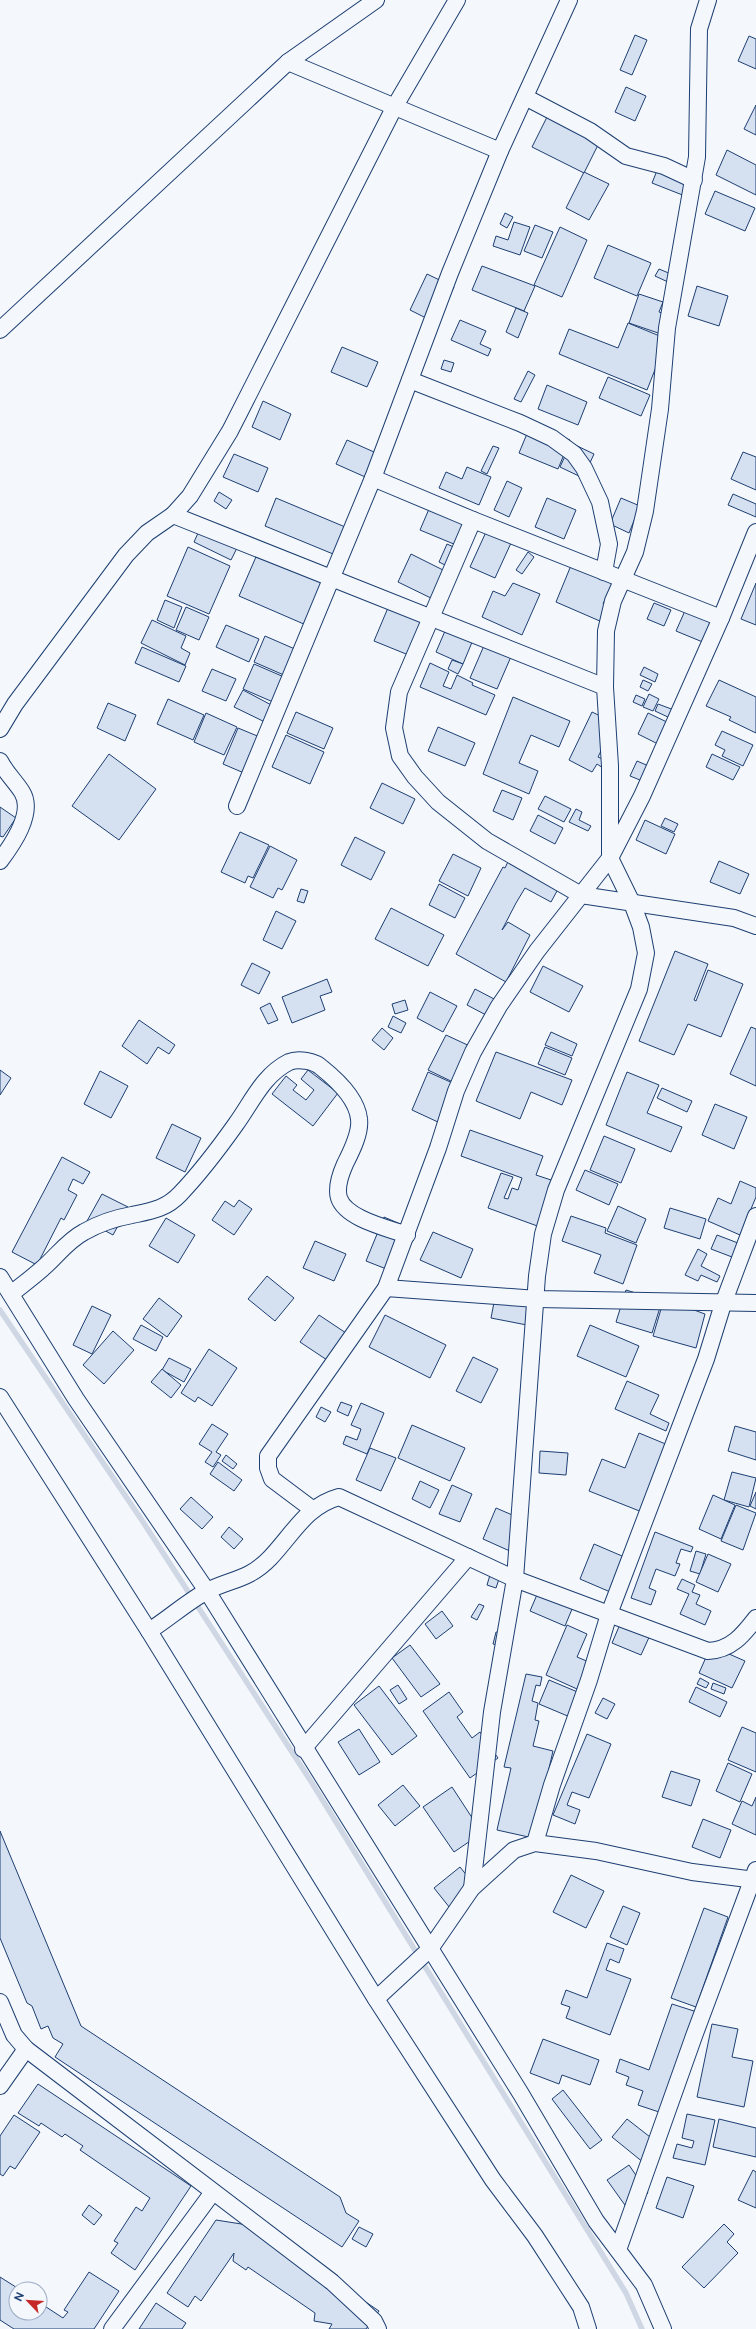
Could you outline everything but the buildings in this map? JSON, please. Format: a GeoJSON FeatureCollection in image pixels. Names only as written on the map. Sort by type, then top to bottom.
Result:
{"type":"FeatureCollection","features":[{"type":"Feature","properties":{"kind":"street"},"geometry":{"type":"LineString","coordinates":[[0,330],[288,62],[376,0]]}},
{"type":"Feature","properties":{"kind":"street"},"geometry":{"type":"LineString","coordinates":[[0,729],[15,704],[126,555],[147,533],[173,515],[190,496],[208,470],[230,431],[395,106],[457,0]]}},
{"type":"Feature","properties":{"kind":"street"},"geometry":{"type":"LineString","coordinates":[[237,806],[373,478],[450,272],[500,151],[570,0]]}},
{"type":"Feature","properties":{"kind":"street"},"geometry":{"type":"LineString","coordinates":[[472,1888],[492,1712],[515,1579],[537,1299],[537,1276],[543,1234],[556,1190],[639,989],[646,953],[641,928],[632,903],[610,858],[610,766],[605,687],[606,632],[613,601],[635,552],[645,511],[660,409],[667,328],[697,157],[699,29],[708,0]]}},
{"type":"Feature","properties":{"kind":"street"},"geometry":{"type":"LineString","coordinates":[[288,62],[500,151]]}},
{"type":"Feature","properties":{"kind":"street"},"geometry":{"type":"LineString","coordinates":[[525,97],[590,131],[626,156],[664,166],[694,180]]}},
{"type":"Feature","properties":{"kind":"street"},"geometry":{"type":"LineString","coordinates":[[410,380],[520,423],[552,438],[574,454],[584,468],[600,502],[609,544],[604,572]]}},
{"type":"Feature","properties":{"kind":"street"},"geometry":{"type":"LineString","coordinates":[[373,478],[473,520],[721,618]]}},
{"type":"Feature","properties":{"kind":"street"},"geometry":{"type":"LineString","coordinates":[[173,515],[332,577],[605,687]]}},
{"type":"Feature","properties":{"kind":"street"},"geometry":{"type":"LineString","coordinates":[[473,520],[400,692],[394,728],[400,756],[415,777],[438,802],[487,841],[581,894],[734,918],[756,926]]}},
{"type":"Feature","properties":{"kind":"street"},"geometry":{"type":"LineString","coordinates":[[312,1509],[272,1479],[268,1468],[268,1456],[386,1288],[407,1235],[456,1090],[473,1052],[499,1006],[537,951],[610,858],[642,796],[721,618],[756,532]]}},
{"type":"Feature","properties":{"kind":"street"},"geometry":{"type":"LineString","coordinates":[[0,761],[23,794],[25,804],[24,819],[12,845],[0,861]]}},
{"type":"Feature","properties":{"kind":"street"},"geometry":{"type":"LineString","coordinates":[[11,1294],[44,1268],[67,1244],[83,1232],[108,1221],[150,1213],[166,1206],[180,1194],[236,1124],[262,1084],[276,1071],[291,1061],[306,1060],[320,1066],[342,1086],[354,1105],[360,1119],[353,1147],[339,1182],[339,1197],[345,1209],[367,1221],[407,1235]]}},
{"type":"Feature","properties":{"kind":"street"},"geometry":{"type":"LineString","coordinates":[[535,1843],[552,1785],[584,1694],[609,1614],[706,1358],[723,1304],[756,1216]]}},
{"type":"Feature","properties":{"kind":"street"},"geometry":{"type":"LineString","coordinates":[[0,1277],[76,1399],[206,1592],[303,1749],[517,2087],[596,2221],[644,2285],[663,2329]]}},
{"type":"Feature","properties":{"kind":"street"},"geometry":{"type":"LineString","coordinates":[[386,1288],[537,1299],[668,1300],[723,1304],[756,1303]]}},
{"type":"Feature","properties":{"kind":"street"},"geometry":{"type":"LineString","coordinates":[[0,1397],[149,1632],[376,1999],[493,2180],[535,2236],[581,2308],[588,2329]]}},
{"type":"Feature","properties":{"kind":"street"},"geometry":{"type":"LineString","coordinates":[[149,1632],[206,1592],[243,1578],[269,1559],[312,1509],[325,1501],[339,1497],[515,1579],[708,1651],[720,1650],[730,1646],[743,1635],[756,1618]]}},
{"type":"Feature","properties":{"kind":"street"},"geometry":{"type":"LineString","coordinates":[[303,1749],[468,1557]]}},
{"type":"Feature","properties":{"kind":"street"},"geometry":{"type":"LineString","coordinates":[[376,1999],[430,1949],[472,1888],[514,1850],[535,1843],[596,1851],[692,1872],[755,1877],[694,2036],[618,2250]]}},
{"type":"Feature","properties":{"kind":"street"},"geometry":{"type":"LineString","coordinates":[[0,2002],[14,2035],[26,2049],[332,2282],[374,2321],[378,2329]]}},
{"type":"Feature","properties":{"kind":"street"},"geometry":{"type":"LineString","coordinates":[[0,2086],[26,2049]]}},
{"type":"Feature","properties":{"kind":"street"},"geometry":{"type":"LineString","coordinates":[[112,2329],[213,2192]]}},
{"type":"Feature","properties":{"kind":"waterway"},"geometry":{"type":"LineString","coordinates":[[0,1310],[143,1522],[312,1783],[626,2293],[642,2329]]}}]}
